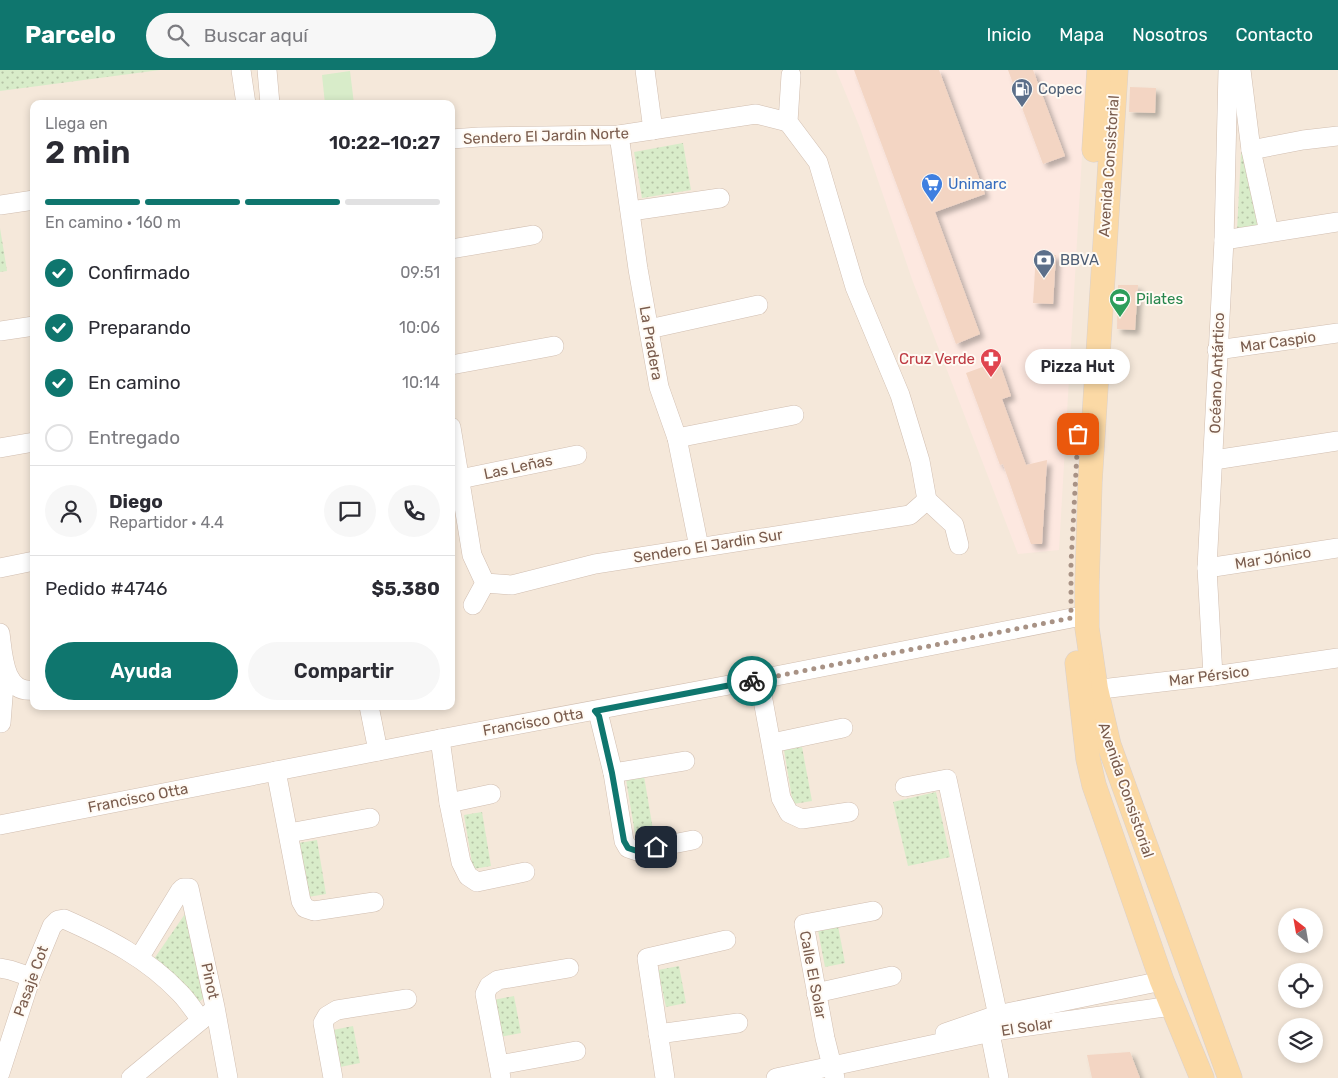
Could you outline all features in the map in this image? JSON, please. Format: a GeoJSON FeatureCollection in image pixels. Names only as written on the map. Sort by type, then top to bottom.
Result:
{"type":"FeatureCollection","features":[{"type":"Feature","properties":{"kind":"main road","name":"Avenida Consistorial"},"geometry":{"type":"LineString","coordinates":[[1099,70],[1071,563],[1088,690],[1088,759],[1094,785],[1162,981],[1202,1078]]}},
{"type":"Feature","properties":{"kind":"main road","name":"Avenida Consistorial"},"geometry":{"type":"LineString","coordinates":[[1079,616],[1090,482],[1116,70]]}},
{"type":"Feature","properties":{"kind":"main road","name":"Avenida Consistorial"},"geometry":{"type":"LineString","coordinates":[[1088,690],[1102,717],[1117,770],[1230,1078]]}},
{"type":"Feature","properties":{"kind":"main road"},"geometry":{"type":"LineString","coordinates":[[1146,933],[1148,928],[1157,921],[1168,923],[1175,930]]}},
{"type":"Feature","properties":{"kind":"street"},"geometry":{"type":"LineString","coordinates":[[241,70],[245,100]]}},
{"type":"Feature","properties":{"kind":"street"},"geometry":{"type":"LineString","coordinates":[[268,70],[270,100]]}},
{"type":"Feature","properties":{"kind":"street"},"geometry":{"type":"LineString","coordinates":[[645,70],[653,130]]}},
{"type":"Feature","properties":{"kind":"street","name":"Océano Antártico"},"geometry":{"type":"LineString","coordinates":[[1213,676],[1207,568],[1224,240],[1228,70]]}},
{"type":"Feature","properties":{"kind":"street"},"geometry":{"type":"LineString","coordinates":[[1241,70],[1251,150],[1269,232]]}},
{"type":"Feature","properties":{"kind":"street"},"geometry":{"type":"LineString","coordinates":[[791,75],[788,122],[818,162],[855,287],[900,395],[920,461],[927,500],[954,525],[959,545]]}},
{"type":"Feature","properties":{"kind":"street","name":"Sendero El Jardin Norte"},"geometry":{"type":"LineString","coordinates":[[455,139],[619,135],[756,114],[788,122]]}},
{"type":"Feature","properties":{"kind":"street","name":"La Pradera"},"geometry":{"type":"LineString","coordinates":[[619,135],[638,269],[659,387],[677,438],[699,547]]}},
{"type":"Feature","properties":{"kind":"street"},"geometry":{"type":"LineString","coordinates":[[1251,150],[1302,140],[1338,136]]}},
{"type":"Feature","properties":{"kind":"street"},"geometry":{"type":"LineString","coordinates":[[631,211],[720,198]]}},
{"type":"Feature","properties":{"kind":"street"},"geometry":{"type":"LineString","coordinates":[[0,205],[30,201]]}},
{"type":"Feature","properties":{"kind":"street"},"geometry":{"type":"LineString","coordinates":[[1224,240],[1338,222]]}},
{"type":"Feature","properties":{"kind":"street"},"geometry":{"type":"LineString","coordinates":[[455,248],[533,235]]}},
{"type":"Feature","properties":{"kind":"street"},"geometry":{"type":"LineString","coordinates":[[649,329],[758,305]]}},
{"type":"Feature","properties":{"kind":"street"},"geometry":{"type":"LineString","coordinates":[[0,331],[30,327]]}},
{"type":"Feature","properties":{"kind":"street","name":"Mar Caspio"},"geometry":{"type":"LineString","coordinates":[[1218,350],[1338,333]]}},
{"type":"Feature","properties":{"kind":"street"},"geometry":{"type":"LineString","coordinates":[[455,365],[554,346]]}},
{"type":"Feature","properties":{"kind":"street"},"geometry":{"type":"LineString","coordinates":[[677,438],[794,415]]}},
{"type":"Feature","properties":{"kind":"street"},"geometry":{"type":"LineString","coordinates":[[1214,460],[1338,441]]}},
{"type":"Feature","properties":{"kind":"street"},"geometry":{"type":"LineString","coordinates":[[0,448],[30,443]]}},
{"type":"Feature","properties":{"kind":"street"},"geometry":{"type":"LineString","coordinates":[[455,450],[472,554],[485,583],[473,605]]}},
{"type":"Feature","properties":{"kind":"street","name":"Las Leñas"},"geometry":{"type":"LineString","coordinates":[[460,479],[576,455]]}},
{"type":"Feature","properties":{"kind":"street","name":"Sendero El Jardin Sur"},"geometry":{"type":"LineString","coordinates":[[485,583],[512,585],[595,564],[910,514],[927,500]]}},
{"type":"Feature","properties":{"kind":"street","name":"Mar Jónico"},"geometry":{"type":"LineString","coordinates":[[1207,568],[1338,548]]}},
{"type":"Feature","properties":{"kind":"street"},"geometry":{"type":"LineString","coordinates":[[0,568],[30,562]]}},
{"type":"Feature","properties":{"kind":"street","name":"Francisco Otta"},"geometry":{"type":"LineString","coordinates":[[0,825],[1079,616]]}},
{"type":"Feature","properties":{"kind":"street"},"geometry":{"type":"LineString","coordinates":[[0,633],[5,671],[1,723]]}},
{"type":"Feature","properties":{"kind":"street","name":"Mar Pérsico"},"geometry":{"type":"LineString","coordinates":[[1088,690],[1213,676],[1338,658]]}},
{"type":"Feature","properties":{"kind":"street"},"geometry":{"type":"LineString","coordinates":[[5,671],[13,684],[30,691]]}},
{"type":"Feature","properties":{"kind":"street"},"geometry":{"type":"LineString","coordinates":[[760,679],[781,798],[789,813],[802,819],[849,812]]}},
{"type":"Feature","properties":{"kind":"street"},"geometry":{"type":"LineString","coordinates":[[370,710],[378,751]]}},
{"type":"Feature","properties":{"kind":"street","name":"Francisco Otta"},"geometry":{"type":"LineString","coordinates":[[595,711],[599,716],[612,773],[624,841],[628,848],[637,851],[694,840]]}},
{"type":"Feature","properties":{"kind":"street"},"geometry":{"type":"LineString","coordinates":[[772,743],[842,728]]}},
{"type":"Feature","properties":{"kind":"street"},"geometry":{"type":"LineString","coordinates":[[440,739],[449,804],[461,862],[468,876],[477,882],[525,872]]}},
{"type":"Feature","properties":{"kind":"street"},"geometry":{"type":"LineString","coordinates":[[612,773],[685,762]]}},
{"type":"Feature","properties":{"kind":"street"},"geometry":{"type":"LineString","coordinates":[[276,771],[301,901],[305,908],[314,911],[374,902]]}},
{"type":"Feature","properties":{"kind":"street"},"geometry":{"type":"LineString","coordinates":[[905,787],[948,779],[996,1026],[999,1078]]}},
{"type":"Feature","properties":{"kind":"street"},"geometry":{"type":"LineString","coordinates":[[449,804],[491,794]]}},
{"type":"Feature","properties":{"kind":"street"},"geometry":{"type":"LineString","coordinates":[[289,833],[370,818]]}},
{"type":"Feature","properties":{"kind":"street","name":"Pinot"},"geometry":{"type":"LineString","coordinates":[[139,958],[180,891],[187,887],[191,891],[208,1014],[228,1078]]}},
{"type":"Feature","properties":{"kind":"street","name":"Calle El Solar"},"geometry":{"type":"LineString","coordinates":[[833,1072],[804,924],[873,911]]}},
{"type":"Feature","properties":{"kind":"street","name":"Pinot"},"geometry":{"type":"LineString","coordinates":[[58,920],[64,919],[108,939],[139,958],[208,1014]]}},
{"type":"Feature","properties":{"kind":"street","name":"Pasaje Cot"},"geometry":{"type":"LineString","coordinates":[[0,1073],[31,977],[52,926],[58,920]]}},
{"type":"Feature","properties":{"kind":"street"},"geometry":{"type":"LineString","coordinates":[[665,1078],[647,958],[726,940]]}},
{"type":"Feature","properties":{"kind":"street"},"geometry":{"type":"LineString","coordinates":[[0,968],[31,977]]}},
{"type":"Feature","properties":{"kind":"street"},"geometry":{"type":"LineString","coordinates":[[569,968],[498,980],[489,986],[485,994],[500,1072],[576,1051]]}},
{"type":"Feature","properties":{"kind":"street"},"geometry":{"type":"LineString","coordinates":[[816,993],[892,976]]}},
{"type":"Feature","properties":{"kind":"street","name":"El Solar"},"geometry":{"type":"LineString","coordinates":[[776,1078],[833,1072],[883,1056],[1162,981]]}},
{"type":"Feature","properties":{"kind":"street"},"geometry":{"type":"LineString","coordinates":[[333,1078],[323,1023],[327,1016],[337,1010],[408,999]]}},
{"type":"Feature","properties":{"kind":"street","name":"El Solar"},"geometry":{"type":"LineString","coordinates":[[996,1026],[1172,1006]]}},
{"type":"Feature","properties":{"kind":"street"},"geometry":{"type":"LineString","coordinates":[[131,1078],[208,1014]]}},
{"type":"Feature","properties":{"kind":"street"},"geometry":{"type":"LineString","coordinates":[[658,1034],[738,1023]]}},
{"type":"Feature","properties":{"kind":"shaded area"},"geometry":{"type":"Polygon","coordinates":[[[0,70],[1338,70],[1338,1078],[0,1078],[0,70]]]}},
{"type":"Feature","properties":{"kind":"shaded area"},"geometry":{"type":"Polygon","coordinates":[[[836,70],[1087,70],[1059,550],[1018,554],[913,282],[860,128],[836,70]]]}},
{"type":"Feature","properties":{"kind":"green space"},"geometry":{"type":"Polygon","coordinates":[[[0,70],[160,70],[0,91],[0,70]]]}},
{"type":"Feature","properties":{"kind":"green space"},"geometry":{"type":"Polygon","coordinates":[[[350,71],[354,100],[325,100],[322,75],[350,71]]]}},
{"type":"Feature","properties":{"kind":"green space"},"geometry":{"type":"Polygon","coordinates":[[[1242,134],[1258,225],[1237,231],[1242,134]]]}},
{"type":"Feature","properties":{"kind":"green space"},"geometry":{"type":"Polygon","coordinates":[[[683,143],[691,190],[642,198],[634,152],[683,143]]]}},
{"type":"Feature","properties":{"kind":"green space"},"geometry":{"type":"Polygon","coordinates":[[[0,228],[7,271],[0,272],[0,228]]]}},
{"type":"Feature","properties":{"kind":"green space"},"geometry":{"type":"Polygon","coordinates":[[[802,747],[812,801],[793,804],[784,750],[802,747]]]}},
{"type":"Feature","properties":{"kind":"green space"},"geometry":{"type":"Polygon","coordinates":[[[644,776],[653,830],[635,834],[626,779],[644,776]]]}},
{"type":"Feature","properties":{"kind":"green space"},"geometry":{"type":"Polygon","coordinates":[[[936,792],[950,857],[908,866],[893,802],[936,792]]]}},
{"type":"Feature","properties":{"kind":"green space"},"geometry":{"type":"Polygon","coordinates":[[[482,812],[491,866],[473,869],[464,815],[482,812]]]}},
{"type":"Feature","properties":{"kind":"green space"},"geometry":{"type":"Polygon","coordinates":[[[317,840],[326,894],[308,897],[299,843],[317,840]]]}},
{"type":"Feature","properties":{"kind":"green space"},"geometry":{"type":"Polygon","coordinates":[[[185,914],[204,998],[196,1004],[154,959],[185,914]]]}},
{"type":"Feature","properties":{"kind":"green space"},"geometry":{"type":"Polygon","coordinates":[[[838,926],[845,963],[825,967],[818,930],[838,926]]]}},
{"type":"Feature","properties":{"kind":"green space"},"geometry":{"type":"Polygon","coordinates":[[[679,966],[686,1003],[666,1007],[658,970],[679,966]]]}},
{"type":"Feature","properties":{"kind":"green space"},"geometry":{"type":"Polygon","coordinates":[[[514,996],[521,1033],[500,1037],[493,1000],[514,996]]]}},
{"type":"Feature","properties":{"kind":"green space"},"geometry":{"type":"Polygon","coordinates":[[[353,1026],[360,1063],[340,1067],[333,1030],[353,1026]]]}},
{"type":"Feature","properties":{"kind":"building","name":"Unimarc"},"geometry":{"type":"Polygon","coordinates":[[[854,70],[939,70],[985,194],[935,212],[980,334],[956,344],[854,70]]]}},
{"type":"Feature","properties":{"kind":"building"},"geometry":{"type":"Polygon","coordinates":[[[1008,70],[1033,70],[1065,156],[1043,164],[1008,70]]]}},
{"type":"Feature","properties":{"kind":"building"},"geometry":{"type":"Polygon","coordinates":[[[1130,87],[1156,88],[1155,113],[1129,112],[1130,87]]]}},
{"type":"Feature","properties":{"kind":"building","name":"BBVA"},"geometry":{"type":"Polygon","coordinates":[[[1036,254],[1056,255],[1053,304],[1033,303],[1036,254]]]}},
{"type":"Feature","properties":{"kind":"building"},"geometry":{"type":"Polygon","coordinates":[[[1118,285],[1138,285],[1135,330],[1117,329],[1118,285]]]}},
{"type":"Feature","properties":{"kind":"building"},"geometry":{"type":"Polygon","coordinates":[[[999,361],[1011,396],[1002,399],[1026,465],[1047,460],[1042,544],[1031,544],[1003,464],[1000,465],[966,373],[999,361]]]}},
{"type":"Feature","properties":{"kind":"building"},"geometry":{"type":"Polygon","coordinates":[[[1130,1052],[1140,1078],[1092,1078],[1087,1055],[1130,1052]]]}},
{"type":"Feature","properties":{"kind":"way so far"},"geometry":{"type":"LineString","coordinates":[[752,681],[1071,618],[1071,563],[1078,434]]}},
{"type":"Feature","properties":{"kind":"place","name":"Copec"},"geometry":{"type":"Point","coordinates":[1022,108]}},
{"type":"Feature","properties":{"kind":"place","name":"Unimarc"},"geometry":{"type":"Point","coordinates":[932,203]}},
{"type":"Feature","properties":{"kind":"place","name":"BBVA"},"geometry":{"type":"Point","coordinates":[1044,279]}},
{"type":"Feature","properties":{"kind":"place","name":"Pilates"},"geometry":{"type":"Point","coordinates":[1120,318]}},
{"type":"Feature","properties":{"kind":"place","name":"Cruz Verde"},"geometry":{"type":"Point","coordinates":[991,378]}},
{"type":"Feature","properties":{"kind":"place","name":"Pizza Hut"},"geometry":{"type":"Point","coordinates":[1078,434]}},
{"type":"Feature","properties":{"kind":"route"},"geometry":{"type":"LineString","coordinates":[[656,847],[637,851],[628,848],[624,841],[612,773],[599,716],[595,711],[752,681]]}}]}
